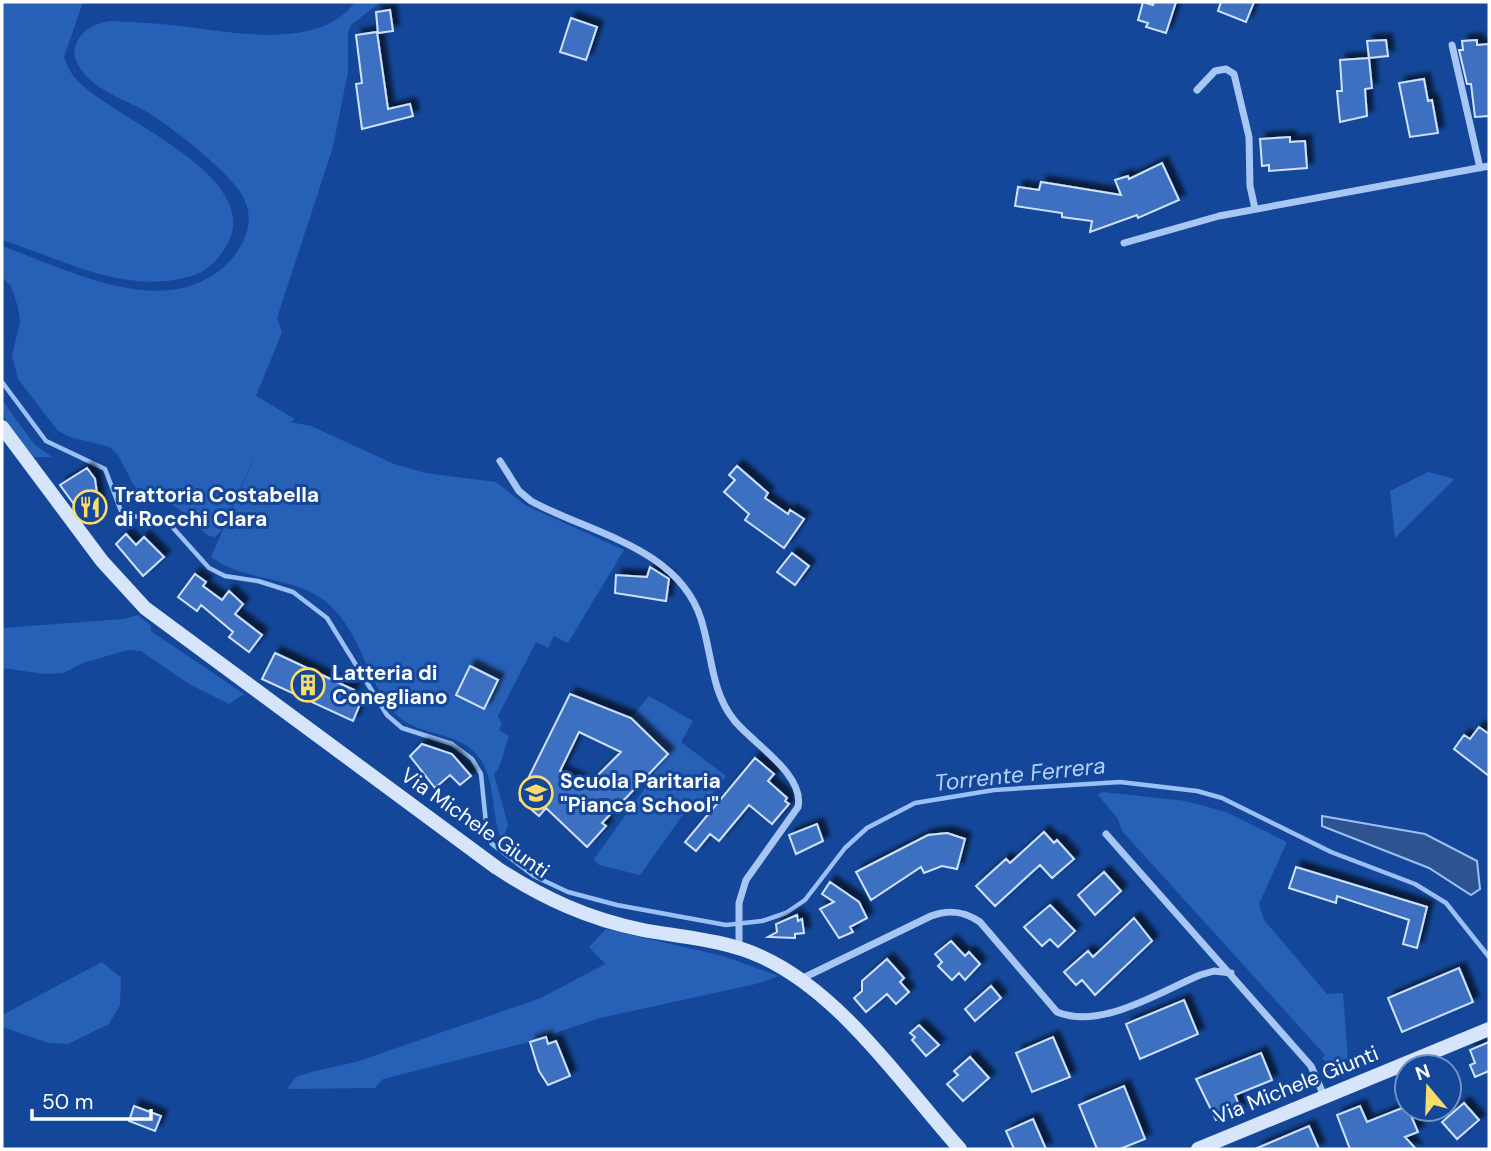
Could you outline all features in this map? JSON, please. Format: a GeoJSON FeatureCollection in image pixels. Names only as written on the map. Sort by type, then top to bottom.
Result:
{"type":"FeatureCollection","features":[{"type":"Feature","properties":{"kind":"street"},"geometry":{"type":"LineString","coordinates":[[1452,45],[1480,167]]}},
{"type":"Feature","properties":{"kind":"street"},"geometry":{"type":"LineString","coordinates":[[1197,90],[1220,69],[1234,74],[1249,137],[1250,186],[1255,209]]}},
{"type":"Feature","properties":{"kind":"street"},"geometry":{"type":"LineString","coordinates":[[1124,243],[1219,216],[1489,166]]}},
{"type":"Feature","properties":{"kind":"street","name":"Via Michele Giunti"},"geometry":{"type":"LineString","coordinates":[[2,427],[115,577],[173,631],[525,886],[560,904],[605,921],[739,941],[801,978],[840,1012],[960,1149]]}},
{"type":"Feature","properties":{"kind":"street"},"geometry":{"type":"LineString","coordinates":[[500,461],[514,485],[531,501],[632,547],[684,587],[702,621],[716,684],[725,708],[796,788],[798,807],[746,880],[738,918],[739,941]]}},
{"type":"Feature","properties":{"kind":"street"},"geometry":{"type":"LineString","coordinates":[[1106,834],[1311,1066],[1324,1096]]}},
{"type":"Feature","properties":{"kind":"street"},"geometry":{"type":"LineString","coordinates":[[801,978],[931,916],[948,911],[965,914],[979,922],[1058,1012],[1073,1018],[1104,1016],[1214,971],[1231,973]]}},
{"type":"Feature","properties":{"kind":"street","name":"Via Michele Giunti"},"geometry":{"type":"LineString","coordinates":[[1198,1149],[1489,1029]]}},
{"type":"Feature","properties":{"kind":"shaded area"},"geometry":{"type":"Polygon","coordinates":[[[2,2],[83,2],[64,57],[73,75],[95,95],[180,151],[206,172],[225,195],[233,219],[227,245],[206,269],[172,280],[147,282],[122,279],[98,274],[2,240],[2,2]]]}},
{"type":"Feature","properties":{"kind":"shaded area"},"geometry":{"type":"Polygon","coordinates":[[[355,2],[381,2],[352,24],[348,32],[348,72],[333,147],[277,318],[282,332],[256,396],[295,419],[290,422],[311,426],[394,464],[425,473],[496,482],[525,505],[624,550],[568,643],[554,636],[548,648],[536,642],[498,716],[502,725],[499,730],[509,736],[501,762],[494,774],[508,825],[502,841],[489,779],[481,760],[462,743],[403,721],[394,712],[375,683],[353,636],[333,608],[306,590],[236,570],[211,557],[259,447],[220,532],[215,537],[209,536],[176,507],[134,486],[118,455],[110,447],[70,437],[57,430],[18,379],[12,356],[20,322],[11,286],[2,277],[2,246],[104,283],[157,291],[182,288],[219,271],[238,250],[248,228],[249,214],[245,201],[216,166],[147,112],[104,90],[85,75],[74,54],[82,35],[92,26],[113,21],[165,24],[244,34],[295,33],[318,28],[339,18],[355,2]]]}},
{"type":"Feature","properties":{"kind":"shaded area"},"geometry":{"type":"Polygon","coordinates":[[[2,400],[35,445],[52,457],[34,457],[22,444],[8,424],[2,400]]]}},
{"type":"Feature","properties":{"kind":"shaded area"},"geometry":{"type":"Polygon","coordinates":[[[1428,472],[1455,479],[1395,538],[1390,491],[1428,472]]]}},
{"type":"Feature","properties":{"kind":"shaded area"},"geometry":{"type":"Polygon","coordinates":[[[138,615],[151,626],[151,631],[244,694],[229,704],[189,684],[141,651],[128,650],[83,663],[63,673],[45,674],[2,668],[2,628],[124,619],[138,615]]]}},
{"type":"Feature","properties":{"kind":"shaded area"},"geometry":{"type":"Polygon","coordinates":[[[649,696],[693,721],[681,742],[726,776],[702,808],[692,802],[640,875],[599,865],[594,859],[655,774],[652,771],[668,754],[631,718],[649,696]]]}},
{"type":"Feature","properties":{"kind":"shaded area"},"geometry":{"type":"Polygon","coordinates":[[[1102,792],[1186,801],[1226,812],[1287,842],[1259,904],[1264,920],[1327,994],[1343,993],[1349,1073],[1342,1075],[1322,1058],[1325,1055],[1122,831],[1118,819],[1098,795],[1102,792]]]}},
{"type":"Feature","properties":{"kind":"shaded area"},"geometry":{"type":"Polygon","coordinates":[[[1322,816],[1425,834],[1477,861],[1480,889],[1471,895],[1429,868],[1322,826],[1322,816]]]}},
{"type":"Feature","properties":{"kind":"shaded area"},"geometry":{"type":"Polygon","coordinates":[[[606,929],[723,956],[779,976],[756,984],[600,1018],[525,1043],[383,1079],[375,1088],[287,1089],[296,1077],[356,1062],[541,998],[605,964],[589,947],[606,929]]]}},
{"type":"Feature","properties":{"kind":"shaded area"},"geometry":{"type":"Polygon","coordinates":[[[102,962],[121,978],[120,1005],[109,1024],[68,1044],[49,1043],[2,1027],[2,1015],[102,962]]]}},
{"type":"Feature","properties":{"kind":"building"},"geometry":{"type":"Polygon","coordinates":[[[1143,2],[1153,5],[1154,2],[1176,2],[1166,33],[1146,27],[1148,23],[1138,20],[1143,2]]]}},
{"type":"Feature","properties":{"kind":"building"},"geometry":{"type":"Polygon","coordinates":[[[1221,2],[1254,2],[1246,22],[1218,11],[1221,2]]]}},
{"type":"Feature","properties":{"kind":"building"},"geometry":{"type":"Polygon","coordinates":[[[390,10],[393,31],[378,33],[376,12],[390,10]]]}},
{"type":"Feature","properties":{"kind":"building"},"geometry":{"type":"Polygon","coordinates":[[[571,18],[597,27],[586,60],[560,52],[571,18]]]}},
{"type":"Feature","properties":{"kind":"building"},"geometry":{"type":"Polygon","coordinates":[[[377,32],[388,109],[410,104],[413,116],[362,129],[356,84],[362,83],[356,35],[377,32]]]}},
{"type":"Feature","properties":{"kind":"building"},"geometry":{"type":"Polygon","coordinates":[[[1386,40],[1388,56],[1369,58],[1367,41],[1386,40]]]}},
{"type":"Feature","properties":{"kind":"building"},"geometry":{"type":"Polygon","coordinates":[[[1477,40],[1477,45],[1489,44],[1489,116],[1475,117],[1471,84],[1467,84],[1459,50],[1463,50],[1462,41],[1477,40]]]}},
{"type":"Feature","properties":{"kind":"building"},"geometry":{"type":"Polygon","coordinates":[[[1369,58],[1372,88],[1365,89],[1367,116],[1340,122],[1337,91],[1342,91],[1340,60],[1369,58]]]}},
{"type":"Feature","properties":{"kind":"building"},"geometry":{"type":"Polygon","coordinates":[[[1424,79],[1428,101],[1432,100],[1438,133],[1410,137],[1399,83],[1424,79]]]}},
{"type":"Feature","properties":{"kind":"building"},"geometry":{"type":"Polygon","coordinates":[[[1290,137],[1290,142],[1305,141],[1307,168],[1269,171],[1269,165],[1262,166],[1260,139],[1290,137]]]}},
{"type":"Feature","properties":{"kind":"building"},"geometry":{"type":"Polygon","coordinates":[[[1162,163],[1179,200],[1138,218],[1137,215],[1090,232],[1092,221],[1062,217],[1062,213],[1015,206],[1018,187],[1039,190],[1041,182],[1121,195],[1115,180],[1128,176],[1129,179],[1162,163]]]}},
{"type":"Feature","properties":{"kind":"building"},"geometry":{"type":"Polygon","coordinates":[[[737,466],[768,493],[765,498],[788,514],[790,510],[804,519],[784,548],[745,520],[749,514],[724,492],[735,480],[729,475],[737,466]]]}},
{"type":"Feature","properties":{"kind":"building"},"geometry":{"type":"Polygon","coordinates":[[[87,468],[95,479],[100,515],[84,518],[60,485],[87,468]]]}},
{"type":"Feature","properties":{"kind":"building"},"geometry":{"type":"Polygon","coordinates":[[[126,534],[136,545],[144,537],[164,557],[143,576],[116,544],[126,534]]]}},
{"type":"Feature","properties":{"kind":"building"},"geometry":{"type":"Polygon","coordinates":[[[792,553],[809,566],[795,585],[777,572],[792,553]]]}},
{"type":"Feature","properties":{"kind":"building"},"geometry":{"type":"Polygon","coordinates":[[[650,567],[669,579],[666,601],[615,593],[616,575],[647,577],[650,567]]]}},
{"type":"Feature","properties":{"kind":"building"},"geometry":{"type":"Polygon","coordinates":[[[195,574],[206,582],[203,586],[222,600],[229,591],[243,604],[235,614],[262,635],[249,652],[229,637],[233,632],[201,605],[197,611],[178,597],[195,574]]]}},
{"type":"Feature","properties":{"kind":"building","name":"Latteria di Conegliano"},"geometry":{"type":"Polygon","coordinates":[[[275,653],[354,690],[348,699],[360,704],[353,721],[262,679],[275,653]]]}},
{"type":"Feature","properties":{"kind":"building"},"geometry":{"type":"Polygon","coordinates":[[[470,666],[498,680],[484,709],[456,695],[470,666]]]}},
{"type":"Feature","properties":{"kind":"building"},"geometry":{"type":"Polygon","coordinates":[[[570,694],[631,718],[668,754],[602,823],[606,826],[587,847],[546,808],[539,816],[520,800],[520,795],[570,694]],[[579,732],[560,771],[588,785],[621,752],[579,732]]]}},
{"type":"Feature","properties":{"kind":"building"},"geometry":{"type":"Polygon","coordinates":[[[1479,727],[1489,734],[1489,776],[1454,749],[1464,735],[1470,739],[1479,727]]]}},
{"type":"Feature","properties":{"kind":"building"},"geometry":{"type":"Polygon","coordinates":[[[422,744],[452,754],[471,776],[460,785],[450,775],[435,788],[410,756],[422,744]]]}},
{"type":"Feature","properties":{"kind":"building"},"geometry":{"type":"Polygon","coordinates":[[[755,758],[774,774],[768,781],[787,798],[785,801],[789,804],[772,824],[749,805],[719,841],[710,834],[696,851],[685,842],[755,758]]]}},
{"type":"Feature","properties":{"kind":"building"},"geometry":{"type":"Polygon","coordinates":[[[817,824],[823,841],[796,854],[789,835],[817,824]]]}},
{"type":"Feature","properties":{"kind":"building"},"geometry":{"type":"Polygon","coordinates":[[[1044,832],[1054,843],[1057,840],[1074,859],[1052,878],[1040,865],[995,906],[976,886],[1006,859],[1010,863],[1044,832]]]}},
{"type":"Feature","properties":{"kind":"building"},"geometry":{"type":"Polygon","coordinates":[[[947,833],[965,839],[957,869],[942,866],[924,873],[921,867],[871,900],[856,872],[928,835],[947,833]]]}},
{"type":"Feature","properties":{"kind":"building"},"geometry":{"type":"Polygon","coordinates":[[[1296,867],[1427,907],[1417,948],[1403,944],[1409,920],[1337,896],[1336,903],[1289,888],[1296,867]]]}},
{"type":"Feature","properties":{"kind":"building"},"geometry":{"type":"Polygon","coordinates":[[[1104,872],[1121,891],[1095,915],[1078,895],[1104,872]]]}},
{"type":"Feature","properties":{"kind":"building"},"geometry":{"type":"Polygon","coordinates":[[[830,882],[859,902],[867,918],[850,927],[853,932],[839,938],[820,909],[834,902],[822,894],[830,882]]]}},
{"type":"Feature","properties":{"kind":"building"},"geometry":{"type":"Polygon","coordinates":[[[1050,905],[1075,931],[1058,947],[1050,939],[1042,946],[1024,927],[1050,905]]]}},
{"type":"Feature","properties":{"kind":"building"},"geometry":{"type":"Polygon","coordinates":[[[797,915],[798,921],[802,919],[804,933],[795,934],[795,938],[768,937],[777,932],[776,924],[797,915]]]}},
{"type":"Feature","properties":{"kind":"building"},"geometry":{"type":"Polygon","coordinates":[[[1134,918],[1152,941],[1095,995],[1082,980],[1076,985],[1064,972],[1088,951],[1093,957],[1134,918]]]}},
{"type":"Feature","properties":{"kind":"building"},"geometry":{"type":"Polygon","coordinates":[[[951,941],[965,956],[969,952],[980,964],[965,980],[959,973],[952,980],[938,966],[942,962],[935,954],[951,941]]]}},
{"type":"Feature","properties":{"kind":"building"},"geometry":{"type":"Polygon","coordinates":[[[887,959],[904,978],[900,982],[909,992],[896,1004],[887,994],[866,1012],[854,998],[862,991],[862,981],[887,959]]]}},
{"type":"Feature","properties":{"kind":"building"},"geometry":{"type":"Polygon","coordinates":[[[1459,968],[1473,1002],[1402,1032],[1388,998],[1459,968]]]}},
{"type":"Feature","properties":{"kind":"building"},"geometry":{"type":"Polygon","coordinates":[[[991,986],[1001,998],[975,1021],[965,1009],[991,986]]]}},
{"type":"Feature","properties":{"kind":"building"},"geometry":{"type":"Polygon","coordinates":[[[1184,1000],[1198,1034],[1140,1059],[1126,1024],[1184,1000]]]}},
{"type":"Feature","properties":{"kind":"building"},"geometry":{"type":"Polygon","coordinates":[[[919,1025],[939,1045],[926,1056],[912,1040],[915,1037],[910,1033],[919,1025]]]}},
{"type":"Feature","properties":{"kind":"building"},"geometry":{"type":"Polygon","coordinates":[[[546,1037],[548,1044],[556,1041],[570,1076],[548,1085],[539,1071],[530,1042],[546,1037]]]}},
{"type":"Feature","properties":{"kind":"building"},"geometry":{"type":"Polygon","coordinates":[[[1053,1037],[1070,1077],[1032,1092],[1016,1053],[1053,1037]]]}},
{"type":"Feature","properties":{"kind":"building"},"geometry":{"type":"Polygon","coordinates":[[[1489,1042],[1489,1071],[1475,1077],[1470,1065],[1475,1063],[1470,1050],[1489,1042]]]}},
{"type":"Feature","properties":{"kind":"building"},"geometry":{"type":"Polygon","coordinates":[[[1261,1053],[1272,1080],[1235,1095],[1241,1110],[1216,1120],[1196,1079],[1261,1053]]]}},
{"type":"Feature","properties":{"kind":"building"},"geometry":{"type":"Polygon","coordinates":[[[970,1057],[989,1078],[963,1101],[947,1084],[958,1075],[954,1071],[970,1057]]]}},
{"type":"Feature","properties":{"kind":"building"},"geometry":{"type":"Polygon","coordinates":[[[1124,1086],[1145,1139],[1120,1149],[1097,1149],[1079,1105],[1124,1086]]]}},
{"type":"Feature","properties":{"kind":"building"},"geometry":{"type":"Polygon","coordinates":[[[1463,1104],[1479,1120],[1457,1139],[1443,1123],[1463,1123],[1463,1104]]]}},
{"type":"Feature","properties":{"kind":"building"},"geometry":{"type":"Polygon","coordinates":[[[134,1106],[161,1116],[155,1131],[129,1121],[134,1106]]]}},
{"type":"Feature","properties":{"kind":"building"},"geometry":{"type":"Polygon","coordinates":[[[1360,1106],[1367,1122],[1393,1112],[1393,1123],[1414,1123],[1418,1132],[1405,1137],[1416,1149],[1350,1149],[1337,1115],[1360,1106]]]}},
{"type":"Feature","properties":{"kind":"building"},"geometry":{"type":"Polygon","coordinates":[[[1033,1119],[1046,1149],[1014,1149],[1006,1131],[1033,1119]]]}},
{"type":"Feature","properties":{"kind":"building"},"geometry":{"type":"Polygon","coordinates":[[[1309,1126],[1319,1149],[1255,1149],[1309,1126]]]}},
{"type":"Feature","properties":{"kind":"waterway","name":"Torrente Ferrera"},"geometry":{"type":"LineString","coordinates":[[2,382],[46,441],[105,469],[121,511],[131,516],[166,520],[209,568],[225,576],[258,581],[293,592],[327,618],[387,715],[402,728],[452,744],[472,759],[481,774],[487,833],[492,844],[534,876],[568,892],[617,905],[726,925],[762,921],[786,913],[805,900],[845,848],[867,828],[915,803],[994,790],[1120,782],[1197,791],[1222,798],[1331,852],[1415,884],[1446,903],[1489,957]]}},
{"type":"Feature","properties":{"kind":"place","name":"Trattoria Costabella di Rocchi Clara"},"geometry":{"type":"Point","coordinates":[90,507]}},
{"type":"Feature","properties":{"kind":"place","name":"Latteria di Conegliano"},"geometry":{"type":"Point","coordinates":[308,685]}},
{"type":"Feature","properties":{"kind":"place","name":"Scuola Paritaria \"Pianca School\""},"geometry":{"type":"Point","coordinates":[536,793]}}]}
